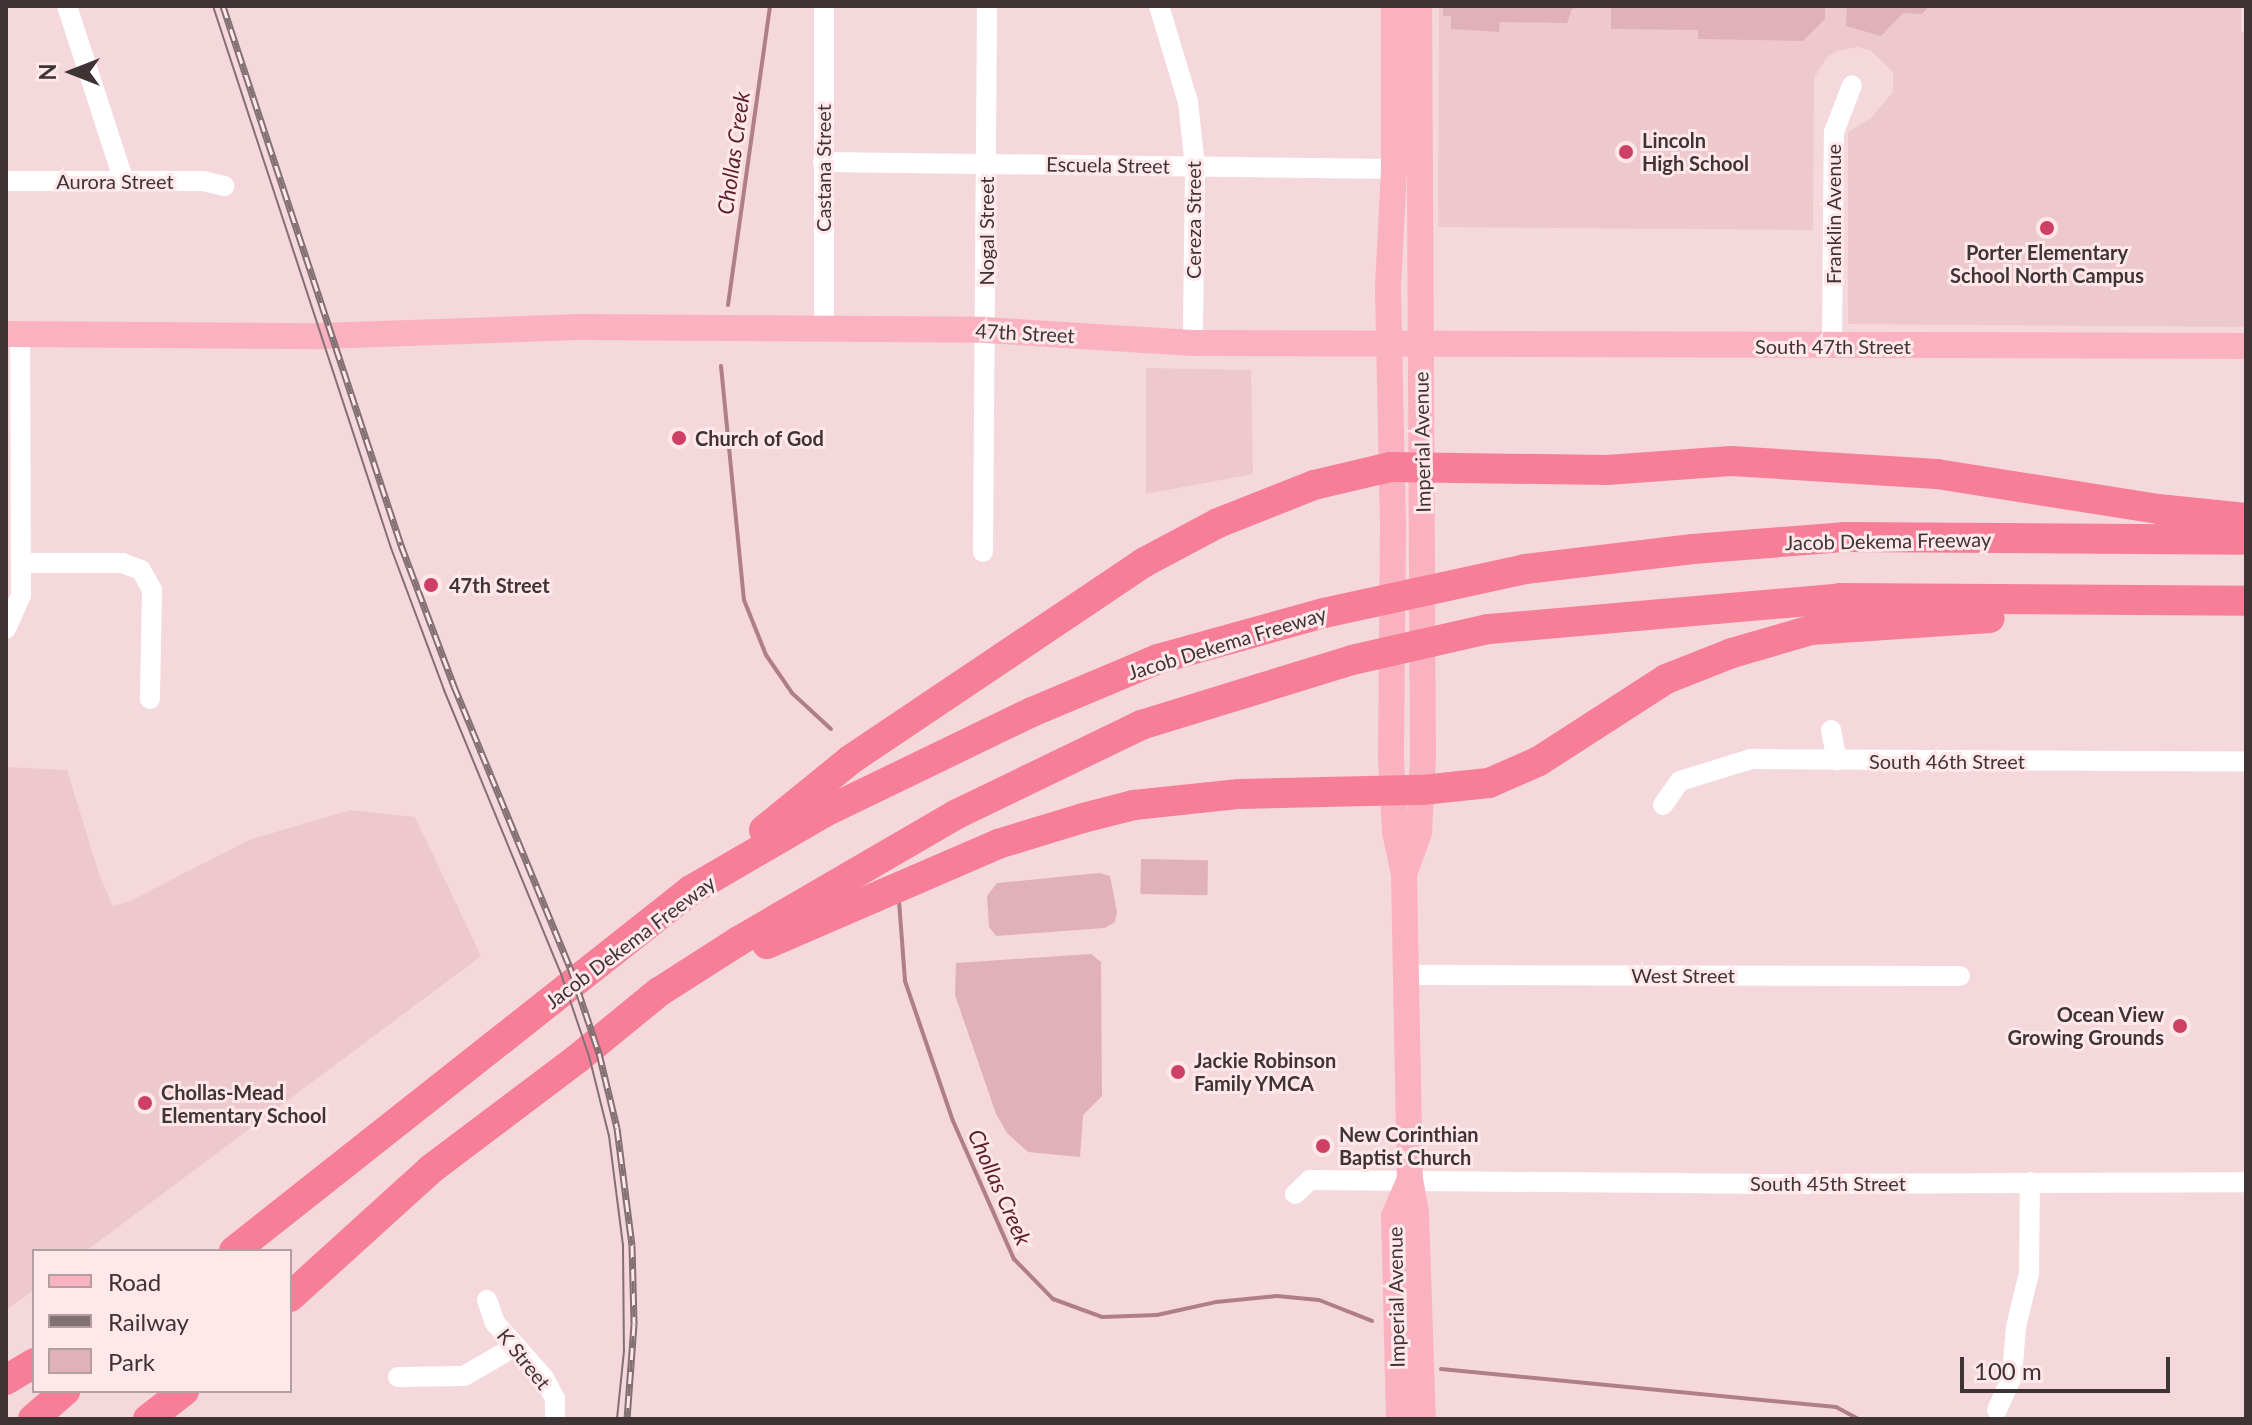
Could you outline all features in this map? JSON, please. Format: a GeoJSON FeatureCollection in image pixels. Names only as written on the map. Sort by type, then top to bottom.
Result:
{"type":"FeatureCollection","features":[{"type":"Feature","properties":{"kind":"highway"},"geometry":{"type":"LineString","coordinates":[[691,890],[850,760],[1143,563],[1218,523],[1314,485],[1391,467],[1424,470],[1607,470],[1731,461],[1937,474],[2158,509],[2246,518]]}},
{"type":"Feature","properties":{"kind":"highway","name":"Jacob Dekema Freeway"},"geometry":{"type":"LineString","coordinates":[[237,1249],[691,890],[825,812],[1032,712],[1158,659],[1324,613],[1525,569],[1708,548],[1844,537],[2246,540]]}},
{"type":"Feature","properties":{"kind":"highway"},"geometry":{"type":"LineString","coordinates":[[292,1295],[431,1169],[577,1059],[659,992],[955,815],[1035,773],[1141,725],[1352,660],[1489,629],[1840,598],[2246,601]]}},
{"type":"Feature","properties":{"kind":"highway"},"geometry":{"type":"LineString","coordinates":[[659,992],[998,844],[1134,805],[1239,794],[1407,790],[1489,783],[1539,761],[1666,679],[1811,630],[2209,602]]}},
{"type":"Feature","properties":{"kind":"highway"},"geometry":{"type":"LineString","coordinates":[[217,1249],[314,1189]]}},
{"type":"Feature","properties":{"kind":"highway"},"geometry":{"type":"LineString","coordinates":[[6,1380],[32,1364]]}},
{"type":"Feature","properties":{"kind":"highway"},"geometry":{"type":"LineString","coordinates":[[33,1419],[63,1393]]}},
{"type":"Feature","properties":{"kind":"highway"},"geometry":{"type":"LineString","coordinates":[[148,1419],[184,1393]]}},
{"type":"Feature","properties":{"kind":"highway"},"geometry":{"type":"LineString","coordinates":[[161,1419],[185,1393]]}},
{"type":"Feature","properties":{"kind":"main road","name":"Imperial Avenue"},"geometry":{"type":"LineString","coordinates":[[1394,6],[1394,169],[1389,344],[1393,524],[1391,695],[1407,790]]}},
{"type":"Feature","properties":{"kind":"main road","name":"Imperial Avenue"},"geometry":{"type":"LineString","coordinates":[[1419,6],[1423,690],[1407,790],[1395,832],[1404,874],[1410,1179],[1416,1213],[1423,1419]]}},
{"type":"Feature","properties":{"kind":"main road","name":"47th Street"},"geometry":{"type":"LineString","coordinates":[[13,334],[322,336],[578,327],[985,330],[1193,343],[1419,345]]}},
{"type":"Feature","properties":{"kind":"main road","name":"South 47th Street"},"geometry":{"type":"LineString","coordinates":[[1419,345],[2246,346]]}},
{"type":"Feature","properties":{"kind":"main road","name":"Imperial Avenue"},"geometry":{"type":"LineString","coordinates":[[1399,1419],[1394,1216],[1410,1179]]}},
{"type":"Feature","properties":{"kind":"street"},"geometry":{"type":"LineString","coordinates":[[67,6],[124,181]]}},
{"type":"Feature","properties":{"kind":"street","name":"Castana Street"},"geometry":{"type":"LineString","coordinates":[[824,6],[824,329]]}},
{"type":"Feature","properties":{"kind":"street","name":"Nogal Street"},"geometry":{"type":"LineString","coordinates":[[983,552],[987,6]]}},
{"type":"Feature","properties":{"kind":"street","name":"Cereza Street"},"geometry":{"type":"LineString","coordinates":[[1159,6],[1188,102],[1195,167],[1193,343]]}},
{"type":"Feature","properties":{"kind":"street","name":"Franklin Avenue"},"geometry":{"type":"LineString","coordinates":[[1832,346],[1834,132],[1852,85]]}},
{"type":"Feature","properties":{"kind":"street","name":"Escuela Street"},"geometry":{"type":"LineString","coordinates":[[823,162],[1394,169]]}},
{"type":"Feature","properties":{"kind":"street","name":"Aurora Street"},"geometry":{"type":"LineString","coordinates":[[6,181],[203,181],[224,186]]}},
{"type":"Feature","properties":{"kind":"street"},"geometry":{"type":"LineString","coordinates":[[6,629],[21,596],[22,563],[13,334]]}},
{"type":"Feature","properties":{"kind":"street"},"geometry":{"type":"LineString","coordinates":[[22,563],[122,563],[141,570],[152,590],[150,699]]}},
{"type":"Feature","properties":{"kind":"street"},"geometry":{"type":"LineString","coordinates":[[1831,730],[1837,760]]}},
{"type":"Feature","properties":{"kind":"street","name":"South 46th Street"},"geometry":{"type":"LineString","coordinates":[[1663,805],[1680,781],[1751,759],[2246,762]]}},
{"type":"Feature","properties":{"kind":"street","name":"West Street"},"geometry":{"type":"LineString","coordinates":[[1405,975],[1960,976]]}},
{"type":"Feature","properties":{"kind":"street","name":"South 45th Street"},"geometry":{"type":"LineString","coordinates":[[1295,1194],[1310,1180],[1751,1184],[2246,1182]]}},
{"type":"Feature","properties":{"kind":"street"},"geometry":{"type":"LineString","coordinates":[[1997,1410],[2012,1376],[2016,1327],[2029,1273],[2030,1182]]}},
{"type":"Feature","properties":{"kind":"street","name":"K Street"},"geometry":{"type":"LineString","coordinates":[[487,1300],[495,1323],[544,1378],[555,1399],[555,1419]]}},
{"type":"Feature","properties":{"kind":"street"},"geometry":{"type":"LineString","coordinates":[[398,1377],[464,1376],[514,1347]]}},
{"type":"Feature","properties":{"kind":"shaded area"},"geometry":{"type":"Polygon","coordinates":[[[1439,6],[2241,6],[2241,30],[2246,37],[2246,327],[1848,324],[1848,132],[1871,118],[1893,92],[1893,72],[1871,51],[1858,47],[1837,51],[1827,57],[1814,78],[1813,230],[1438,227],[1439,6]]]}},
{"type":"Feature","properties":{"kind":"shaded area"},"geometry":{"type":"Polygon","coordinates":[[[1146,368],[1251,370],[1253,474],[1146,494],[1146,368]]]}},
{"type":"Feature","properties":{"kind":"shaded area","name":"Chollas-Mead Elementary School"},"geometry":{"type":"Polygon","coordinates":[[[6,767],[67,770],[99,874],[113,906],[130,901],[249,840],[350,810],[415,817],[481,956],[89,1249],[32,1249],[32,1291],[6,1310],[6,767]]]}},
{"type":"Feature","properties":{"kind":"green space"},"geometry":{"type":"Polygon","coordinates":[[[1443,6],[1584,6],[1572,9],[1567,23],[1500,22],[1499,32],[1451,29],[1451,16],[1443,16],[1443,6]]]}},
{"type":"Feature","properties":{"kind":"green space"},"geometry":{"type":"Polygon","coordinates":[[[1611,6],[1825,6],[1825,19],[1803,41],[1698,39],[1698,30],[1611,29],[1611,6]]]}},
{"type":"Feature","properties":{"kind":"green space"},"geometry":{"type":"Polygon","coordinates":[[[1847,6],[1929,6],[1922,14],[1903,13],[1881,36],[1846,26],[1847,6]]]}},
{"type":"Feature","properties":{"kind":"green space"},"geometry":{"type":"Polygon","coordinates":[[[1141,859],[1208,860],[1207,895],[1140,894],[1141,859]]]}},
{"type":"Feature","properties":{"kind":"green space"},"geometry":{"type":"Polygon","coordinates":[[[1099,873],[1110,876],[1117,912],[1115,922],[1105,928],[996,936],[989,927],[987,896],[997,883],[1099,873]]]}},
{"type":"Feature","properties":{"kind":"green space"},"geometry":{"type":"Polygon","coordinates":[[[1091,954],[1101,962],[1102,1096],[1083,1115],[1080,1157],[1028,1152],[1007,1133],[996,1114],[955,995],[956,963],[1091,954]]]}},
{"type":"Feature","properties":{"kind":"waterway","name":"Chollas Creek"},"geometry":{"type":"LineString","coordinates":[[728,305],[770,6]]}},
{"type":"Feature","properties":{"kind":"waterway"},"geometry":{"type":"LineString","coordinates":[[721,366],[744,600],[766,655],[792,693],[831,729]]}},
{"type":"Feature","properties":{"kind":"waterway","name":"Chollas Creek"},"geometry":{"type":"LineString","coordinates":[[899,901],[905,981],[953,1121],[1014,1259],[1053,1299],[1102,1317],[1157,1315],[1216,1302],[1277,1296],[1319,1300],[1372,1321]]}},
{"type":"Feature","properties":{"kind":"waterway"},"geometry":{"type":"LineString","coordinates":[[1441,1369],[1836,1407],[1859,1419]]}},
{"type":"Feature","properties":{"kind":"tram line"},"geometry":{"type":"LineString","coordinates":[[213,6],[391,548],[444,690],[560,971],[589,1056],[609,1136],[623,1245],[624,1351],[617,1419]]}},
{"type":"Feature","properties":{"kind":"railway"},"geometry":{"type":"LineString","coordinates":[[223,6],[401,545],[454,686],[570,967],[599,1053],[617,1128],[632,1245],[634,1324],[627,1419]]}},
{"type":"Feature","properties":{"kind":"place","name":"Lincoln High School"},"geometry":{"type":"Point","coordinates":[1626,152]}},
{"type":"Feature","properties":{"kind":"place","name":"Porter Elementary School North Campus"},"geometry":{"type":"Point","coordinates":[2047,228]}},
{"type":"Feature","properties":{"kind":"place","name":"Church of God"},"geometry":{"type":"Point","coordinates":[679,438]}},
{"type":"Feature","properties":{"kind":"place","name":"47th Street"},"geometry":{"type":"Point","coordinates":[431,585]}},
{"type":"Feature","properties":{"kind":"place","name":"Ocean View Growing Grounds"},"geometry":{"type":"Point","coordinates":[2180,1026]}},
{"type":"Feature","properties":{"kind":"place","name":"Jackie Robinson Family YMCA"},"geometry":{"type":"Point","coordinates":[1178,1072]}},
{"type":"Feature","properties":{"kind":"place","name":"Chollas-Mead Elementary School"},"geometry":{"type":"Point","coordinates":[145,1103]}},
{"type":"Feature","properties":{"kind":"place","name":"New Corinthian Baptist Church"},"geometry":{"type":"Point","coordinates":[1323,1146]}}]}
